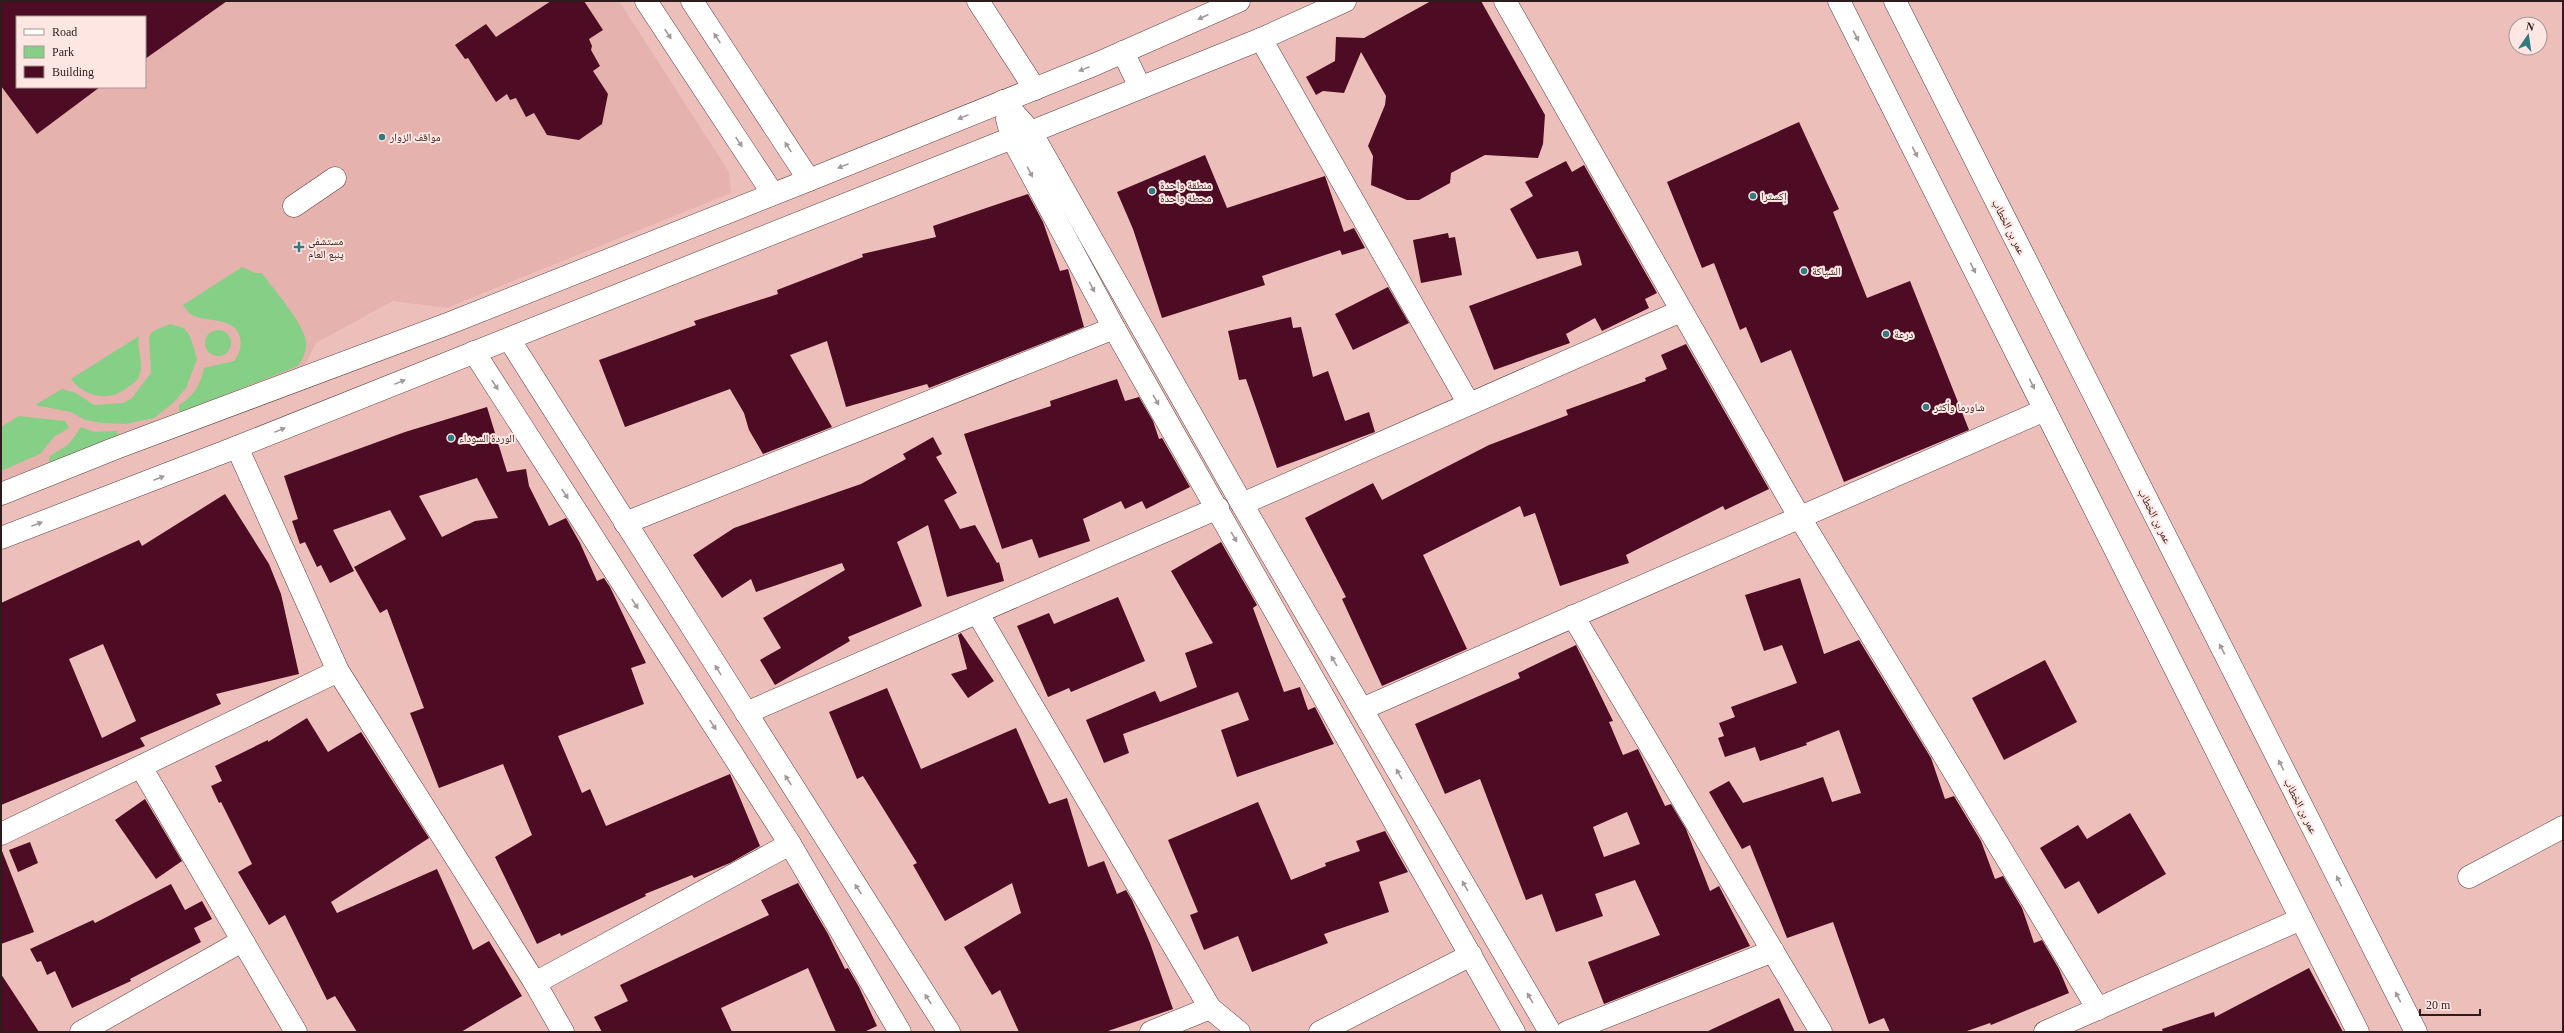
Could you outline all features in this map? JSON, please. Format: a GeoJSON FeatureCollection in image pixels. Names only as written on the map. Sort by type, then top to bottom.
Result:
{"type":"FeatureCollection","features":[{"type":"Feature","properties":{"kind":"street"},"geometry":{"type":"LineString","coordinates":[[646,1],[773,194]]}},
{"type":"Feature","properties":{"kind":"street"},"geometry":{"type":"LineString","coordinates":[[692,1],[809,180]]}},
{"type":"Feature","properties":{"kind":"street"},"geometry":{"type":"LineString","coordinates":[[978,1],[1035,89]]}},
{"type":"Feature","properties":{"kind":"street"},"geometry":{"type":"LineString","coordinates":[[1,494],[116,448],[450,323],[1035,89],[1239,1]]}},
{"type":"Feature","properties":{"kind":"street"},"geometry":{"type":"LineString","coordinates":[[1,538],[237,447],[1022,135],[1261,39],[1345,1]]}},
{"type":"Feature","properties":{"kind":"street"},"geometry":{"type":"LineString","coordinates":[[1505,1],[1800,518],[2098,1009]]}},
{"type":"Feature","properties":{"kind":"street"},"geometry":{"type":"LineString","coordinates":[[1839,1],[2358,1032]]}},
{"type":"Feature","properties":{"kind":"street","name":"عمر بن الخطاب"},"geometry":{"type":"LineString","coordinates":[[1895,1],[2416,1032]]}},
{"type":"Feature","properties":{"kind":"street"},"geometry":{"type":"LineString","coordinates":[[1261,39],[1469,404]]}},
{"type":"Feature","properties":{"kind":"street"},"geometry":{"type":"LineString","coordinates":[[1123,52],[1140,87]]}},
{"type":"Feature","properties":{"kind":"street"},"geometry":{"type":"LineString","coordinates":[[1003,101],[1242,504],[1550,1032]]}},
{"type":"Feature","properties":{"kind":"street"},"geometry":{"type":"LineString","coordinates":[[1022,135],[1114,328],[1218,508],[1514,1032]]}},
{"type":"Feature","properties":{"kind":"street"},"geometry":{"type":"LineString","coordinates":[[294,206],[335,178]]}},
{"type":"Feature","properties":{"kind":"street"},"geometry":{"type":"LineString","coordinates":[[1242,504],[1681,311]]}},
{"type":"Feature","properties":{"kind":"street"},"geometry":{"type":"LineString","coordinates":[[625,523],[1114,328]]}},
{"type":"Feature","properties":{"kind":"street"},"geometry":{"type":"LineString","coordinates":[[509,339],[949,1032]]}},
{"type":"Feature","properties":{"kind":"street"},"geometry":{"type":"LineString","coordinates":[[474,352],[790,844],[900,1032]]}},
{"type":"Feature","properties":{"kind":"street"},"geometry":{"type":"LineString","coordinates":[[1362,709],[2045,410]]}},
{"type":"Feature","properties":{"kind":"street"},"geometry":{"type":"LineString","coordinates":[[237,447],[338,671],[535,983],[563,1032]]}},
{"type":"Feature","properties":{"kind":"street"},"geometry":{"type":"LineString","coordinates":[[746,713],[978,614],[1218,508]]}},
{"type":"Feature","properties":{"kind":"street"},"geometry":{"type":"LineString","coordinates":[[978,614],[1210,1008],[1239,1032]]}},
{"type":"Feature","properties":{"kind":"street"},"geometry":{"type":"LineString","coordinates":[[1573,616],[1821,1032]]}},
{"type":"Feature","properties":{"kind":"street"},"geometry":{"type":"LineString","coordinates":[[1,834],[338,671]]}},
{"type":"Feature","properties":{"kind":"street"},"geometry":{"type":"LineString","coordinates":[[141,767],[296,1032]]}},
{"type":"Feature","properties":{"kind":"street"},"geometry":{"type":"LineString","coordinates":[[2468,877],[2563,827]]}},
{"type":"Feature","properties":{"kind":"street"},"geometry":{"type":"LineString","coordinates":[[535,983],[790,844]]}},
{"type":"Feature","properties":{"kind":"street"},"geometry":{"type":"LineString","coordinates":[[2045,1032],[2301,919]]}},
{"type":"Feature","properties":{"kind":"street"},"geometry":{"type":"LineString","coordinates":[[81,1032],[242,941]]}},
{"type":"Feature","properties":{"kind":"street"},"geometry":{"type":"LineString","coordinates":[[1567,1032],[1773,951]]}},
{"type":"Feature","properties":{"kind":"street"},"geometry":{"type":"LineString","coordinates":[[1320,1032],[1471,955]]}},
{"type":"Feature","properties":{"kind":"street"},"geometry":{"type":"LineString","coordinates":[[1151,1032],[1210,1008]]}},
{"type":"Feature","properties":{"kind":"shaded area","name":"مستشفى ينبع العام"},"geometry":{"type":"Polygon","coordinates":[[[1,1],[619,1],[729,172],[731,193],[446,308],[393,301],[316,343],[302,370],[1,487],[1,1]]]}},
{"type":"Feature","properties":{"kind":"green space"},"geometry":{"type":"Polygon","coordinates":[[[242,267],[255,273],[262,273],[300,325],[306,342],[306,348],[302,360],[298,366],[179,413],[179,405],[193,394],[199,384],[204,368],[234,361],[239,353],[241,344],[237,330],[232,326],[220,321],[192,315],[183,305],[242,267]]]}},
{"type":"Feature","properties":{"kind":"green space"},"geometry":{"type":"Polygon","coordinates":[[[170,324],[184,328],[190,336],[197,359],[186,388],[173,403],[154,418],[125,424],[102,423],[85,420],[71,412],[35,405],[62,389],[76,393],[94,405],[123,403],[132,398],[151,373],[149,337],[153,331],[170,324]]]}},
{"type":"Feature","properties":{"kind":"green space"},"geometry":{"type":"Polygon","coordinates":[[[218,330],[227,334],[231,343],[227,352],[218,356],[209,352],[205,343],[209,334],[218,330]]]}},
{"type":"Feature","properties":{"kind":"green space"},"geometry":{"type":"Polygon","coordinates":[[[139,336],[138,341],[141,371],[136,381],[121,392],[114,395],[98,396],[83,390],[71,379],[139,336]]]}},
{"type":"Feature","properties":{"kind":"green space"},"geometry":{"type":"Polygon","coordinates":[[[19,416],[65,421],[69,428],[54,437],[40,454],[1,471],[1,427],[19,416]]]}},
{"type":"Feature","properties":{"kind":"green space"},"geometry":{"type":"Polygon","coordinates":[[[81,427],[94,432],[117,431],[118,437],[52,464],[49,460],[50,456],[69,444],[81,427]]]}},
{"type":"Feature","properties":{"kind":"building"},"geometry":{"type":"Polygon","coordinates":[[[1,1],[227,1],[146,58],[146,16],[16,16],[16,88],[99,88],[37,134],[1,86],[1,1]]]}},
{"type":"Feature","properties":{"kind":"building"},"geometry":{"type":"Polygon","coordinates":[[[551,1],[584,1],[603,30],[589,39],[592,46],[591,50],[600,66],[593,71],[608,94],[602,124],[579,140],[547,135],[534,113],[526,117],[516,98],[510,100],[507,94],[496,102],[468,58],[465,59],[455,45],[486,24],[496,37],[551,1]]]}},
{"type":"Feature","properties":{"kind":"building"},"geometry":{"type":"Polygon","coordinates":[[[1431,1],[1481,1],[1545,115],[1543,144],[1538,158],[1485,155],[1451,173],[1450,183],[1419,200],[1407,200],[1371,185],[1373,156],[1368,146],[1385,105],[1386,96],[1361,52],[1344,93],[1323,91],[1316,95],[1306,77],[1335,61],[1336,37],[1364,38],[1431,1]]]}},
{"type":"Feature","properties":{"kind":"building"},"geometry":{"type":"Polygon","coordinates":[[[1799,122],[1839,209],[1833,212],[1867,298],[1910,281],[1969,430],[1844,482],[1791,350],[1761,363],[1746,327],[1740,330],[1714,263],[1702,268],[1667,182],[1799,122]]]}},
{"type":"Feature","properties":{"kind":"building"},"geometry":{"type":"Polygon","coordinates":[[[1205,155],[1227,208],[1325,176],[1344,232],[1354,228],[1365,248],[1342,255],[1340,250],[1262,276],[1265,285],[1162,318],[1133,229],[1117,192],[1205,155]]]}},
{"type":"Feature","properties":{"kind":"building"},"geometry":{"type":"Polygon","coordinates":[[[1566,161],[1572,172],[1584,165],[1657,293],[1645,299],[1649,308],[1602,331],[1595,318],[1566,334],[1570,343],[1494,370],[1469,306],[1582,265],[1578,251],[1537,259],[1510,209],[1533,196],[1525,182],[1566,161]]]}},
{"type":"Feature","properties":{"kind":"building"},"geometry":{"type":"Polygon","coordinates":[[[1028,194],[1043,222],[1060,271],[1068,269],[1084,327],[929,388],[927,384],[846,407],[827,341],[790,355],[832,427],[763,454],[749,430],[744,413],[730,389],[625,427],[599,360],[696,325],[694,321],[778,294],[777,290],[863,257],[862,254],[936,237],[933,226],[1028,194]]]}},
{"type":"Feature","properties":{"kind":"building"},"geometry":{"type":"Polygon","coordinates":[[[1448,233],[1449,238],[1455,237],[1462,275],[1421,283],[1413,240],[1448,233]]]}},
{"type":"Feature","properties":{"kind":"building"},"geometry":{"type":"Polygon","coordinates":[[[1388,287],[1409,323],[1353,350],[1335,314],[1388,287]]]}},
{"type":"Feature","properties":{"kind":"building"},"geometry":{"type":"Polygon","coordinates":[[[1291,317],[1293,328],[1301,327],[1313,377],[1328,371],[1345,421],[1369,412],[1375,432],[1277,468],[1246,379],[1239,380],[1228,331],[1291,317]]]}},
{"type":"Feature","properties":{"kind":"building"},"geometry":{"type":"Polygon","coordinates":[[[1686,344],[1769,489],[1725,510],[1723,506],[1626,555],[1629,563],[1560,586],[1535,513],[1524,517],[1520,506],[1423,555],[1467,649],[1382,686],[1342,599],[1346,597],[1305,518],[1373,483],[1382,500],[1489,445],[1568,415],[1566,410],[1646,381],[1645,378],[1667,369],[1661,355],[1686,344]]]}},
{"type":"Feature","properties":{"kind":"building"},"geometry":{"type":"Polygon","coordinates":[[[1117,379],[1125,401],[1139,397],[1153,421],[1159,439],[1162,438],[1190,487],[1146,509],[1142,501],[1125,509],[1121,501],[1083,519],[1090,541],[1039,558],[1032,539],[1002,549],[964,434],[1051,406],[1050,401],[1117,379]]]}},
{"type":"Feature","properties":{"kind":"building"},"geometry":{"type":"Polygon","coordinates":[[[487,407],[507,472],[526,469],[529,486],[549,526],[566,518],[580,543],[597,581],[604,578],[610,587],[646,663],[631,668],[644,704],[558,736],[582,793],[590,789],[606,826],[730,774],[760,846],[730,863],[694,878],[692,875],[645,894],[646,896],[561,936],[560,933],[537,944],[495,857],[532,835],[503,764],[439,788],[410,713],[424,708],[387,609],[380,613],[354,567],[406,539],[390,510],[333,530],[354,571],[330,583],[321,565],[317,567],[305,542],[300,544],[292,521],[298,519],[284,476],[405,432],[487,407]],[[477,478],[419,496],[442,537],[475,521],[498,518],[477,478]]]}},
{"type":"Feature","properties":{"kind":"building"},"geometry":{"type":"Polygon","coordinates":[[[933,437],[942,454],[936,457],[957,493],[944,500],[960,529],[975,525],[997,563],[999,562],[1004,581],[947,597],[928,525],[897,542],[922,606],[848,637],[850,641],[775,685],[760,660],[781,648],[763,618],[845,570],[842,563],[756,592],[751,579],[722,598],[693,555],[734,528],[861,484],[906,459],[903,454],[933,437]]]}},
{"type":"Feature","properties":{"kind":"building"},"geometry":{"type":"Polygon","coordinates":[[[225,494],[269,564],[281,594],[299,674],[216,694],[221,704],[140,738],[145,746],[1,805],[1,603],[139,540],[142,546],[225,494]],[[103,644],[69,659],[102,738],[136,721],[103,644]]]}},
{"type":"Feature","properties":{"kind":"building"},"geometry":{"type":"Polygon","coordinates":[[[1221,542],[1257,605],[1253,608],[1284,692],[1300,687],[1308,710],[1315,707],[1334,744],[1237,777],[1221,730],[1249,720],[1238,692],[1123,734],[1129,753],[1104,763],[1086,720],[1155,691],[1160,702],[1197,687],[1185,653],[1213,643],[1171,571],[1221,542]]]}},
{"type":"Feature","properties":{"kind":"building"},"geometry":{"type":"Polygon","coordinates":[[[1800,578],[1824,654],[1859,640],[1931,758],[1945,799],[1954,796],[1981,841],[1995,879],[2003,876],[2022,908],[2034,943],[2042,940],[2059,969],[2069,993],[1991,1025],[1990,1023],[1964,1032],[1890,1032],[1884,1018],[1869,1024],[1833,922],[1787,938],[1750,845],[1742,849],[1709,792],[1729,781],[1743,803],[1823,777],[1832,802],[1861,793],[1839,730],[1806,743],[1807,745],[1760,761],[1755,747],[1725,757],[1718,738],[1724,736],[1719,723],[1735,717],[1731,707],[1797,683],[1782,645],[1764,651],[1745,595],[1800,578]]]}},
{"type":"Feature","properties":{"kind":"building"},"geometry":{"type":"Polygon","coordinates":[[[1118,597],[1145,661],[1071,692],[1069,688],[1048,697],[1017,626],[1049,613],[1054,624],[1118,597]]]}},
{"type":"Feature","properties":{"kind":"building"},"geometry":{"type":"Polygon","coordinates":[[[961,633],[994,681],[968,698],[951,674],[967,669],[958,635],[961,633]]]}},
{"type":"Feature","properties":{"kind":"building"},"geometry":{"type":"Polygon","coordinates":[[[1576,645],[1613,721],[1609,722],[1623,755],[1638,749],[1665,806],[1671,804],[1686,829],[1710,891],[1719,886],[1750,946],[1604,1004],[1588,962],[1660,935],[1635,880],[1595,894],[1603,916],[1556,932],[1542,894],[1526,900],[1480,779],[1445,794],[1415,724],[1520,678],[1518,673],[1576,645]],[[1627,812],[1593,827],[1604,857],[1640,844],[1627,812]]]}},
{"type":"Feature","properties":{"kind":"building"},"geometry":{"type":"Polygon","coordinates":[[[2045,660],[2077,722],[2004,760],[1972,698],[2045,660]]]}},
{"type":"Feature","properties":{"kind":"building"},"geometry":{"type":"Polygon","coordinates":[[[887,688],[921,769],[1016,728],[1049,804],[1067,798],[1088,867],[1104,861],[1117,894],[1126,890],[1132,900],[1150,943],[1173,1009],[1105,1032],[1019,1032],[1000,990],[992,995],[964,947],[1021,913],[1012,883],[945,921],[913,865],[917,863],[863,776],[857,779],[829,712],[887,688]]]}},
{"type":"Feature","properties":{"kind":"building"},"geometry":{"type":"Polygon","coordinates":[[[307,718],[328,752],[361,732],[429,838],[331,902],[337,913],[437,869],[473,950],[489,941],[522,996],[461,1032],[357,1032],[335,996],[327,1000],[285,915],[269,925],[238,872],[252,864],[221,802],[219,803],[211,786],[222,781],[215,766],[268,740],[268,742],[307,718]]]}},
{"type":"Feature","properties":{"kind":"building"},"geometry":{"type":"Polygon","coordinates":[[[145,799],[182,861],[156,879],[115,820],[145,799]]]}},
{"type":"Feature","properties":{"kind":"building"},"geometry":{"type":"Polygon","coordinates":[[[1258,802],[1291,880],[1326,866],[1325,863],[1360,851],[1356,841],[1385,831],[1408,872],[1379,882],[1389,912],[1324,934],[1328,943],[1252,972],[1238,936],[1204,950],[1190,915],[1198,912],[1168,840],[1258,802]]]}},
{"type":"Feature","properties":{"kind":"building"},"geometry":{"type":"Polygon","coordinates":[[[2130,813],[2166,874],[2098,914],[2079,881],[2065,889],[2040,848],[2078,825],[2087,839],[2130,813]]]}},
{"type":"Feature","properties":{"kind":"building"},"geometry":{"type":"Polygon","coordinates":[[[30,842],[38,863],[18,872],[9,850],[30,842]]]}},
{"type":"Feature","properties":{"kind":"building"},"geometry":{"type":"Polygon","coordinates":[[[2,851],[34,932],[1,944],[1,852],[2,851]]]}},
{"type":"Feature","properties":{"kind":"building"},"geometry":{"type":"Polygon","coordinates":[[[798,883],[828,934],[845,969],[848,968],[859,987],[877,1026],[864,1032],[836,1032],[808,968],[721,1008],[732,1032],[602,1032],[594,1017],[628,1001],[620,985],[769,915],[761,900],[798,883]]]}},
{"type":"Feature","properties":{"kind":"building"},"geometry":{"type":"Polygon","coordinates":[[[171,884],[185,910],[202,901],[212,919],[194,928],[201,942],[130,979],[131,981],[72,1008],[55,971],[47,975],[41,961],[37,962],[30,949],[93,920],[95,923],[171,884]]]}},
{"type":"Feature","properties":{"kind":"building"},"geometry":{"type":"Polygon","coordinates":[[[2309,968],[2343,1032],[2163,1032],[2162,1029],[2214,1012],[2215,1017],[2309,968]]]}},
{"type":"Feature","properties":{"kind":"building"},"geometry":{"type":"Polygon","coordinates":[[[1,974],[39,1032],[1,1032],[1,974]]]}},
{"type":"Feature","properties":{"kind":"building"},"geometry":{"type":"Polygon","coordinates":[[[1779,998],[1795,1032],[1706,1032],[1779,998]]]}},
{"type":"Feature","properties":{"kind":"place","name":"مواقف الزوار"},"geometry":{"type":"Point","coordinates":[382,137]}},
{"type":"Feature","properties":{"kind":"place","name":"منطقة واحدة محطة واحدة"},"geometry":{"type":"Point","coordinates":[1152,191]}},
{"type":"Feature","properties":{"kind":"place","name":"إكسترا"},"geometry":{"type":"Point","coordinates":[1753,196]}},
{"type":"Feature","properties":{"kind":"place","name":"مستشفى ينبع العام"},"geometry":{"type":"Point","coordinates":[299,247]}},
{"type":"Feature","properties":{"kind":"place","name":"الشياكة"},"geometry":{"type":"Point","coordinates":[1804,271]}},
{"type":"Feature","properties":{"kind":"place","name":"درعة"},"geometry":{"type":"Point","coordinates":[1886,334]}},
{"type":"Feature","properties":{"kind":"place","name":"شاورما وأكثر"},"geometry":{"type":"Point","coordinates":[1926,407]}},
{"type":"Feature","properties":{"kind":"place","name":"الوردة السوداء"},"geometry":{"type":"Point","coordinates":[451,438]}}]}
